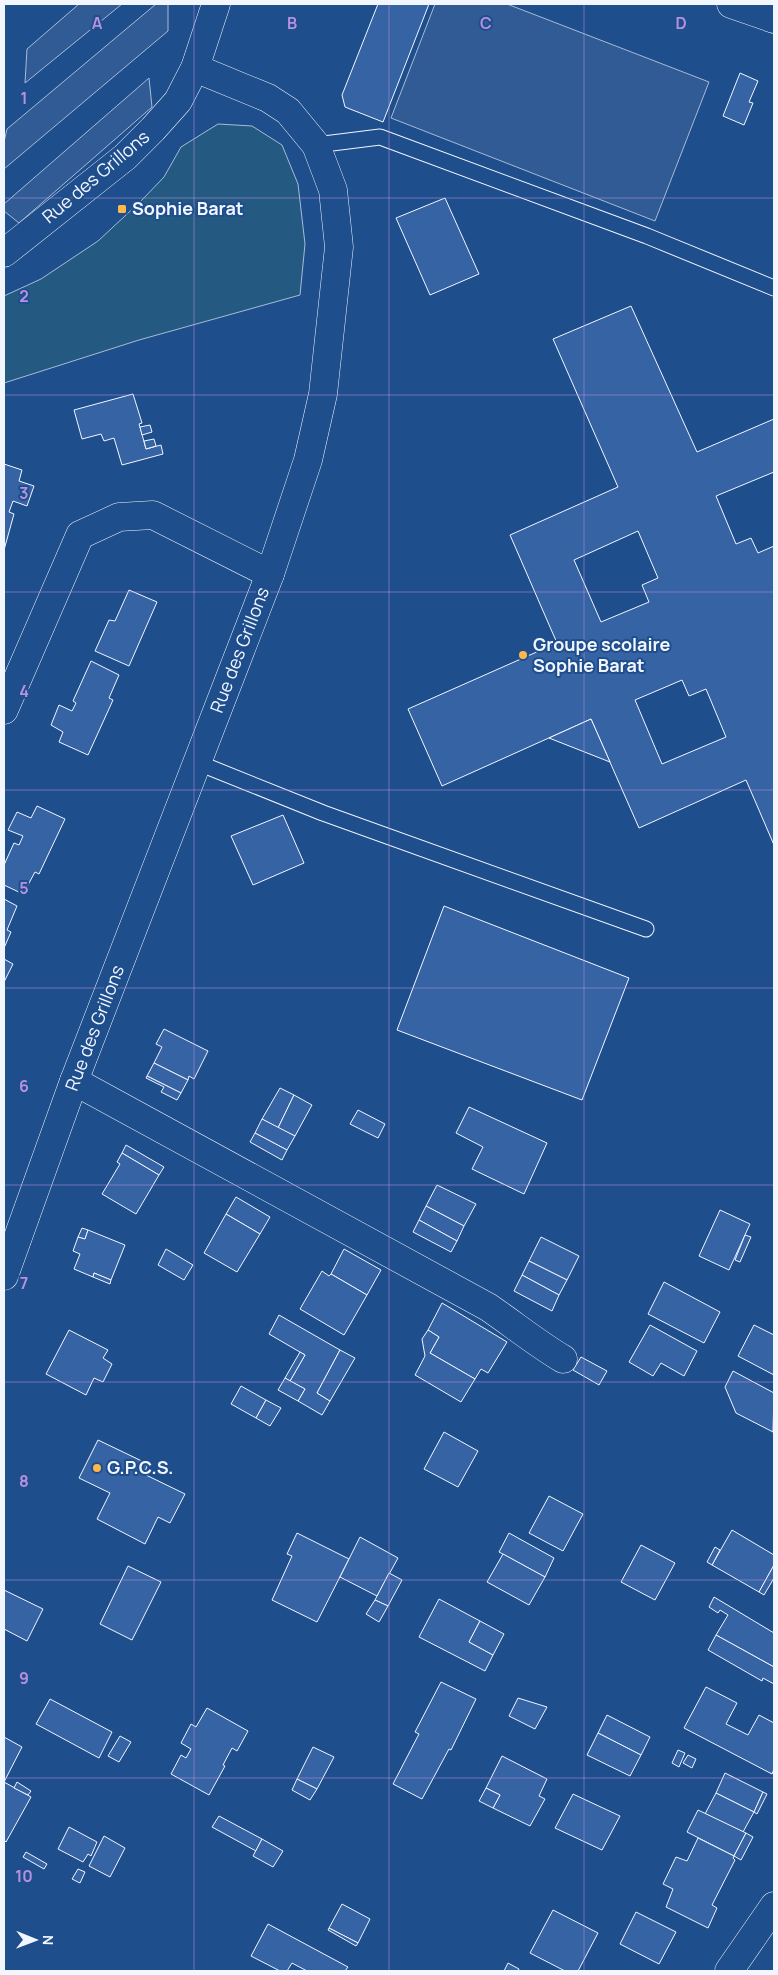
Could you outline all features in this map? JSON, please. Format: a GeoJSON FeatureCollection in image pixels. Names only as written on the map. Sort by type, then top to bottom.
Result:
{"type":"FeatureCollection","features":[{"type":"Feature","properties":{"kind":"street","name":"Rue des Grillons"},"geometry":{"type":"LineString","coordinates":[[4,253],[132,150],[178,101],[195,68],[216,4]]}},
{"type":"Feature","properties":{"kind":"street"},"geometry":{"type":"LineString","coordinates":[[731,4],[774,19]]}},
{"type":"Feature","properties":{"kind":"street","name":"Rue des Grillons"},"geometry":{"type":"LineString","coordinates":[[4,1276],[74,1081],[270,574],[308,460],[323,394],[339,247],[333,190],[316,145],[288,111],[268,98],[195,68]]}},
{"type":"Feature","properties":{"kind":"street"},"geometry":{"type":"LineString","coordinates":[[4,710],[80,535],[119,517],[153,515],[270,574]]}},
{"type":"Feature","properties":{"kind":"street"},"geometry":{"type":"LineString","coordinates":[[74,1081],[488,1307],[512,1323],[539,1345],[563,1359]]}},
{"type":"Feature","properties":{"kind":"street"},"geometry":{"type":"LineString","coordinates":[[728,1971],[774,1906]]}},
{"type":"Feature","properties":{"kind":"lane"},"geometry":{"type":"LineString","coordinates":[[316,145],[380,137],[647,236],[774,288]]}},
{"type":"Feature","properties":{"kind":"lane"},"geometry":{"type":"LineString","coordinates":[[196,762],[322,813],[646,929]]}},
{"type":"Feature","properties":{"kind":"shaded area"},"geometry":{"type":"Polygon","coordinates":[[[79,4],[122,4],[25,83],[27,49],[79,4]]]}},
{"type":"Feature","properties":{"kind":"shaded area"},"geometry":{"type":"Polygon","coordinates":[[[156,4],[168,4],[168,31],[4,169],[4,142],[7,129],[156,4]]]}},
{"type":"Feature","properties":{"kind":"shaded area"},"geometry":{"type":"Polygon","coordinates":[[[435,4],[507,4],[709,82],[655,221],[391,118],[435,4]]]}},
{"type":"Feature","properties":{"kind":"shaded area"},"geometry":{"type":"Polygon","coordinates":[[[149,78],[152,107],[19,223],[4,211],[4,204],[149,78]]]}},
{"type":"Feature","properties":{"kind":"shaded area"},"geometry":{"type":"Polygon","coordinates":[[[218,124],[252,126],[282,145],[298,184],[305,244],[300,295],[139,340],[4,383],[4,296],[41,279],[98,241],[164,177],[181,147],[218,124]]]}},
{"type":"Feature","properties":{"kind":"building"},"geometry":{"type":"Polygon","coordinates":[[[378,4],[429,4],[383,122],[345,107],[342,95],[378,4]]]}},
{"type":"Feature","properties":{"kind":"building"},"geometry":{"type":"Polygon","coordinates":[[[740,73],[758,81],[749,102],[753,103],[744,125],[723,116],[740,73]]]}},
{"type":"Feature","properties":{"kind":"building"},"geometry":{"type":"Polygon","coordinates":[[[445,198],[479,274],[430,295],[396,218],[445,198]]]}},
{"type":"Feature","properties":{"kind":"building"},"geometry":{"type":"Polygon","coordinates":[[[631,306],[697,452],[774,419],[774,472],[716,496],[736,544],[751,538],[758,553],[774,546],[774,845],[746,780],[639,828],[591,719],[442,786],[408,709],[557,643],[510,535],[618,487],[553,339],[631,306]],[[638,531],[574,560],[601,622],[649,602],[642,585],[658,578],[638,531]],[[682,680],[635,700],[662,764],[726,737],[706,689],[689,696],[682,680]]]}},
{"type":"Feature","properties":{"kind":"building"},"geometry":{"type":"Polygon","coordinates":[[[133,394],[142,423],[139,424],[146,449],[161,445],[163,454],[122,465],[114,438],[104,441],[101,434],[82,439],[74,410],[133,394]]]}},
{"type":"Feature","properties":{"kind":"building"},"geometry":{"type":"Polygon","coordinates":[[[150,425],[152,432],[142,435],[140,427],[150,425]]]}},
{"type":"Feature","properties":{"kind":"building"},"geometry":{"type":"Polygon","coordinates":[[[154,439],[156,446],[146,449],[144,441],[154,439]]]}},
{"type":"Feature","properties":{"kind":"building"},"geometry":{"type":"Polygon","coordinates":[[[4,464],[22,470],[19,481],[34,486],[27,506],[13,501],[9,512],[14,514],[4,550],[4,464]]]}},
{"type":"Feature","properties":{"kind":"building"},"geometry":{"type":"Polygon","coordinates":[[[129,590],[157,602],[129,666],[95,651],[109,620],[115,621],[129,590]]]}},
{"type":"Feature","properties":{"kind":"building"},"geometry":{"type":"Polygon","coordinates":[[[91,661],[119,675],[109,698],[113,700],[88,755],[59,742],[63,732],[51,725],[59,705],[72,711],[76,703],[73,701],[91,661]]]}},
{"type":"Feature","properties":{"kind":"building"},"geometry":{"type":"Polygon","coordinates":[[[591,719],[610,762],[549,738],[591,719]]]}},
{"type":"Feature","properties":{"kind":"building"},"geometry":{"type":"Polygon","coordinates":[[[37,806],[65,819],[39,874],[35,872],[23,894],[4,885],[4,865],[14,843],[19,845],[23,836],[8,830],[17,812],[31,818],[37,806]]]}},
{"type":"Feature","properties":{"kind":"building"},"geometry":{"type":"Polygon","coordinates":[[[283,815],[304,863],[253,885],[231,836],[283,815]]]}},
{"type":"Feature","properties":{"kind":"building"},"geometry":{"type":"Polygon","coordinates":[[[4,899],[17,906],[7,930],[11,932],[4,948],[4,899]]]}},
{"type":"Feature","properties":{"kind":"building"},"geometry":{"type":"Polygon","coordinates":[[[444,906],[629,978],[582,1100],[397,1030],[444,906]]]}},
{"type":"Feature","properties":{"kind":"building"},"geometry":{"type":"Polygon","coordinates":[[[4,959],[13,964],[4,982],[4,959]]]}},
{"type":"Feature","properties":{"kind":"building"},"geometry":{"type":"Polygon","coordinates":[[[164,1029],[208,1051],[194,1079],[189,1076],[188,1080],[154,1063],[162,1047],[156,1044],[164,1029]]]}},
{"type":"Feature","properties":{"kind":"building"},"geometry":{"type":"Polygon","coordinates":[[[154,1063],[188,1080],[181,1093],[147,1076],[154,1063]]]}},
{"type":"Feature","properties":{"kind":"building"},"geometry":{"type":"Polygon","coordinates":[[[147,1076],[181,1093],[177,1100],[161,1092],[164,1087],[146,1078],[147,1076]]]}},
{"type":"Feature","properties":{"kind":"building"},"geometry":{"type":"Polygon","coordinates":[[[280,1088],[294,1095],[278,1128],[262,1119],[280,1088]]]}},
{"type":"Feature","properties":{"kind":"building"},"geometry":{"type":"Polygon","coordinates":[[[294,1095],[312,1105],[295,1136],[278,1128],[294,1095]]]}},
{"type":"Feature","properties":{"kind":"building"},"geometry":{"type":"Polygon","coordinates":[[[469,1107],[547,1143],[524,1194],[472,1169],[483,1147],[456,1133],[469,1107]]]}},
{"type":"Feature","properties":{"kind":"building"},"geometry":{"type":"Polygon","coordinates":[[[358,1110],[385,1124],[378,1138],[350,1124],[358,1110]]]}},
{"type":"Feature","properties":{"kind":"building"},"geometry":{"type":"Polygon","coordinates":[[[262,1119],[295,1136],[287,1150],[255,1133],[262,1119]]]}},
{"type":"Feature","properties":{"kind":"building"},"geometry":{"type":"Polygon","coordinates":[[[255,1133],[287,1150],[282,1160],[250,1142],[255,1133]]]}},
{"type":"Feature","properties":{"kind":"building"},"geometry":{"type":"Polygon","coordinates":[[[126,1145],[164,1167],[159,1175],[122,1153],[126,1145]]]}},
{"type":"Feature","properties":{"kind":"building"},"geometry":{"type":"Polygon","coordinates":[[[122,1153],[159,1175],[136,1214],[102,1194],[120,1164],[117,1162],[122,1153]]]}},
{"type":"Feature","properties":{"kind":"building"},"geometry":{"type":"Polygon","coordinates":[[[437,1185],[476,1204],[464,1226],[426,1206],[437,1185]]]}},
{"type":"Feature","properties":{"kind":"building"},"geometry":{"type":"Polygon","coordinates":[[[236,1197],[270,1217],[260,1234],[226,1214],[236,1197]]]}},
{"type":"Feature","properties":{"kind":"building"},"geometry":{"type":"Polygon","coordinates":[[[426,1206],[464,1226],[457,1241],[419,1220],[426,1206]]]}},
{"type":"Feature","properties":{"kind":"building"},"geometry":{"type":"Polygon","coordinates":[[[720,1210],[750,1224],[729,1270],[699,1256],[720,1210]]]}},
{"type":"Feature","properties":{"kind":"building"},"geometry":{"type":"Polygon","coordinates":[[[226,1214],[260,1234],[237,1272],[204,1253],[226,1214]]]}},
{"type":"Feature","properties":{"kind":"building"},"geometry":{"type":"Polygon","coordinates":[[[419,1220],[457,1241],[451,1252],[413,1232],[419,1220]]]}},
{"type":"Feature","properties":{"kind":"building"},"geometry":{"type":"Polygon","coordinates":[[[82,1228],[88,1230],[85,1239],[78,1237],[82,1228]]]}},
{"type":"Feature","properties":{"kind":"building"},"geometry":{"type":"Polygon","coordinates":[[[88,1230],[125,1245],[111,1280],[94,1273],[93,1277],[74,1269],[80,1254],[73,1251],[78,1237],[85,1239],[88,1230]]]}},
{"type":"Feature","properties":{"kind":"building"},"geometry":{"type":"Polygon","coordinates":[[[745,1235],[751,1237],[740,1262],[735,1260],[745,1235]]]}},
{"type":"Feature","properties":{"kind":"building"},"geometry":{"type":"Polygon","coordinates":[[[541,1237],[579,1256],[567,1280],[529,1261],[541,1237]]]}},
{"type":"Feature","properties":{"kind":"building"},"geometry":{"type":"Polygon","coordinates":[[[166,1249],[193,1265],[184,1280],[158,1265],[166,1249]]]}},
{"type":"Feature","properties":{"kind":"building"},"geometry":{"type":"Polygon","coordinates":[[[344,1249],[381,1270],[367,1295],[331,1274],[344,1249]]]}},
{"type":"Feature","properties":{"kind":"building"},"geometry":{"type":"Polygon","coordinates":[[[529,1261],[567,1280],[559,1295],[522,1275],[529,1261]]]}},
{"type":"Feature","properties":{"kind":"building"},"geometry":{"type":"Polygon","coordinates":[[[322,1271],[329,1276],[331,1274],[367,1295],[344,1335],[300,1309],[322,1271]]]}},
{"type":"Feature","properties":{"kind":"building"},"geometry":{"type":"Polygon","coordinates":[[[94,1273],[111,1280],[110,1284],[93,1277],[94,1273]]]}},
{"type":"Feature","properties":{"kind":"building"},"geometry":{"type":"Polygon","coordinates":[[[522,1275],[559,1295],[552,1311],[514,1291],[522,1275]]]}},
{"type":"Feature","properties":{"kind":"building"},"geometry":{"type":"Polygon","coordinates":[[[664,1282],[720,1312],[704,1343],[648,1314],[664,1282]]]}},
{"type":"Feature","properties":{"kind":"building"},"geometry":{"type":"Polygon","coordinates":[[[442,1303],[507,1342],[488,1373],[481,1369],[475,1379],[430,1353],[439,1337],[428,1330],[442,1303]]]}},
{"type":"Feature","properties":{"kind":"building"},"geometry":{"type":"Polygon","coordinates":[[[279,1315],[340,1350],[317,1393],[330,1401],[322,1415],[298,1401],[305,1389],[290,1381],[305,1355],[269,1334],[279,1315]]]}},
{"type":"Feature","properties":{"kind":"building"},"geometry":{"type":"Polygon","coordinates":[[[650,1325],[697,1351],[684,1376],[661,1363],[653,1376],[629,1362],[650,1325]]]}},
{"type":"Feature","properties":{"kind":"building"},"geometry":{"type":"Polygon","coordinates":[[[754,1325],[774,1335],[774,1375],[738,1356],[754,1325]]]}},
{"type":"Feature","properties":{"kind":"building"},"geometry":{"type":"Polygon","coordinates":[[[69,1330],[108,1350],[103,1358],[112,1364],[103,1382],[94,1378],[86,1395],[46,1374],[69,1330]]]}},
{"type":"Feature","properties":{"kind":"building"},"geometry":{"type":"Polygon","coordinates":[[[428,1330],[439,1337],[430,1353],[475,1379],[461,1402],[415,1375],[425,1356],[422,1339],[428,1330]]]}},
{"type":"Feature","properties":{"kind":"building"},"geometry":{"type":"Polygon","coordinates":[[[340,1350],[355,1358],[330,1401],[317,1393],[340,1350]]]}},
{"type":"Feature","properties":{"kind":"building"},"geometry":{"type":"Polygon","coordinates":[[[300,1352],[305,1355],[290,1381],[285,1378],[300,1352]]]}},
{"type":"Feature","properties":{"kind":"building"},"geometry":{"type":"Polygon","coordinates":[[[581,1357],[607,1371],[599,1385],[573,1370],[581,1357]]]}},
{"type":"Feature","properties":{"kind":"building"},"geometry":{"type":"Polygon","coordinates":[[[733,1371],[774,1393],[773,1432],[736,1413],[725,1387],[733,1371]]]}},
{"type":"Feature","properties":{"kind":"building"},"geometry":{"type":"Polygon","coordinates":[[[285,1378],[305,1389],[298,1401],[278,1390],[285,1378]]]}},
{"type":"Feature","properties":{"kind":"building"},"geometry":{"type":"Polygon","coordinates":[[[241,1386],[266,1400],[256,1418],[231,1404],[241,1386]]]}},
{"type":"Feature","properties":{"kind":"building"},"geometry":{"type":"Polygon","coordinates":[[[266,1400],[281,1408],[270,1426],[256,1418],[266,1400]]]}},
{"type":"Feature","properties":{"kind":"building"},"geometry":{"type":"Polygon","coordinates":[[[444,1432],[478,1451],[458,1487],[424,1469],[444,1432]]]}},
{"type":"Feature","properties":{"kind":"building"},"geometry":{"type":"Polygon","coordinates":[[[98,1440],[148,1464],[144,1474],[185,1494],[170,1523],[158,1517],[145,1544],[97,1519],[110,1493],[79,1478],[98,1440]]]}},
{"type":"Feature","properties":{"kind":"building"},"geometry":{"type":"Polygon","coordinates":[[[549,1496],[583,1514],[563,1551],[529,1533],[549,1496]]]}},
{"type":"Feature","properties":{"kind":"building"},"geometry":{"type":"Polygon","coordinates":[[[732,1530],[774,1555],[774,1565],[759,1592],[712,1565],[732,1530]]]}},
{"type":"Feature","properties":{"kind":"building"},"geometry":{"type":"Polygon","coordinates":[[[297,1533],[349,1559],[317,1622],[272,1600],[292,1556],[287,1554],[297,1533]]]}},
{"type":"Feature","properties":{"kind":"building"},"geometry":{"type":"Polygon","coordinates":[[[509,1533],[554,1558],[545,1577],[499,1552],[509,1533]]]}},
{"type":"Feature","properties":{"kind":"building"},"geometry":{"type":"Polygon","coordinates":[[[360,1537],[398,1558],[377,1596],[340,1577],[360,1537]]]}},
{"type":"Feature","properties":{"kind":"building"},"geometry":{"type":"Polygon","coordinates":[[[641,1545],[675,1563],[655,1600],[621,1582],[641,1545]]]}},
{"type":"Feature","properties":{"kind":"building"},"geometry":{"type":"Polygon","coordinates":[[[715,1547],[720,1550],[712,1565],[707,1562],[715,1547]]]}},
{"type":"Feature","properties":{"kind":"building"},"geometry":{"type":"Polygon","coordinates":[[[503,1554],[545,1577],[529,1605],[487,1582],[503,1554]]]}},
{"type":"Feature","properties":{"kind":"building"},"geometry":{"type":"Polygon","coordinates":[[[774,1565],[774,1578],[764,1595],[759,1592],[774,1565]]]}},
{"type":"Feature","properties":{"kind":"building"},"geometry":{"type":"Polygon","coordinates":[[[128,1566],[161,1582],[132,1640],[100,1624],[128,1566]]]}},
{"type":"Feature","properties":{"kind":"building"},"geometry":{"type":"Polygon","coordinates":[[[389,1573],[402,1580],[388,1606],[375,1600],[389,1573]]]}},
{"type":"Feature","properties":{"kind":"building"},"geometry":{"type":"Polygon","coordinates":[[[4,1590],[43,1609],[27,1641],[4,1629],[4,1590]]]}},
{"type":"Feature","properties":{"kind":"building"},"geometry":{"type":"Polygon","coordinates":[[[714,1597],[774,1633],[774,1667],[716,1635],[728,1615],[720,1610],[718,1613],[709,1607],[714,1597]]]}},
{"type":"Feature","properties":{"kind":"building"},"geometry":{"type":"Polygon","coordinates":[[[439,1599],[480,1621],[469,1642],[493,1655],[485,1671],[419,1637],[439,1599]]]}},
{"type":"Feature","properties":{"kind":"building"},"geometry":{"type":"Polygon","coordinates":[[[375,1600],[388,1606],[379,1622],[366,1614],[375,1600]]]}},
{"type":"Feature","properties":{"kind":"building"},"geometry":{"type":"Polygon","coordinates":[[[480,1621],[504,1634],[493,1655],[469,1642],[480,1621]]]}},
{"type":"Feature","properties":{"kind":"building"},"geometry":{"type":"Polygon","coordinates":[[[716,1635],[774,1667],[774,1684],[763,1678],[762,1681],[708,1650],[716,1635]]]}},
{"type":"Feature","properties":{"kind":"building"},"geometry":{"type":"Polygon","coordinates":[[[441,1682],[476,1699],[451,1750],[449,1749],[422,1799],[393,1784],[419,1734],[415,1732],[441,1682]]]}},
{"type":"Feature","properties":{"kind":"building"},"geometry":{"type":"Polygon","coordinates":[[[706,1687],[737,1703],[726,1724],[748,1735],[759,1715],[774,1723],[774,1769],[772,1774],[684,1728],[706,1687]]]}},
{"type":"Feature","properties":{"kind":"building"},"geometry":{"type":"Polygon","coordinates":[[[518,1698],[547,1707],[535,1729],[509,1716],[518,1698]]]}},
{"type":"Feature","properties":{"kind":"building"},"geometry":{"type":"Polygon","coordinates":[[[50,1699],[112,1732],[99,1758],[36,1724],[50,1699]]]}},
{"type":"Feature","properties":{"kind":"building"},"geometry":{"type":"Polygon","coordinates":[[[207,1708],[248,1731],[237,1751],[232,1748],[223,1765],[225,1766],[209,1795],[171,1774],[181,1755],[186,1758],[191,1749],[181,1743],[191,1724],[196,1727],[207,1708]]]}},
{"type":"Feature","properties":{"kind":"building"},"geometry":{"type":"Polygon","coordinates":[[[607,1715],[650,1737],[641,1755],[598,1733],[607,1715]]]}},
{"type":"Feature","properties":{"kind":"building"},"geometry":{"type":"Polygon","coordinates":[[[598,1733],[641,1755],[630,1776],[587,1755],[598,1733]]]}},
{"type":"Feature","properties":{"kind":"building"},"geometry":{"type":"Polygon","coordinates":[[[120,1736],[131,1742],[119,1762],[108,1756],[120,1736]]]}},
{"type":"Feature","properties":{"kind":"building"},"geometry":{"type":"Polygon","coordinates":[[[4,1737],[22,1747],[4,1782],[4,1737]]]}},
{"type":"Feature","properties":{"kind":"building"},"geometry":{"type":"Polygon","coordinates":[[[313,1747],[334,1757],[317,1789],[297,1779],[313,1747]]]}},
{"type":"Feature","properties":{"kind":"building"},"geometry":{"type":"Polygon","coordinates":[[[678,1750],[685,1753],[679,1767],[672,1763],[678,1750]]]}},
{"type":"Feature","properties":{"kind":"building"},"geometry":{"type":"Polygon","coordinates":[[[688,1755],[696,1759],[692,1768],[683,1763],[688,1755]]]}},
{"type":"Feature","properties":{"kind":"building"},"geometry":{"type":"Polygon","coordinates":[[[502,1756],[547,1779],[539,1796],[545,1799],[530,1826],[493,1808],[500,1795],[486,1788],[502,1756]]]}},
{"type":"Feature","properties":{"kind":"building"},"geometry":{"type":"Polygon","coordinates":[[[725,1773],[763,1792],[754,1812],[716,1793],[725,1773]]]}},
{"type":"Feature","properties":{"kind":"building"},"geometry":{"type":"Polygon","coordinates":[[[297,1779],[317,1789],[310,1800],[292,1790],[297,1779]]]}},
{"type":"Feature","properties":{"kind":"building"},"geometry":{"type":"Polygon","coordinates":[[[4,1782],[31,1797],[6,1842],[4,1840],[4,1782]]]}},
{"type":"Feature","properties":{"kind":"building"},"geometry":{"type":"Polygon","coordinates":[[[17,1782],[31,1791],[28,1795],[14,1788],[17,1782]]]}},
{"type":"Feature","properties":{"kind":"building"},"geometry":{"type":"Polygon","coordinates":[[[486,1788],[500,1795],[493,1808],[479,1801],[486,1788]]]}},
{"type":"Feature","properties":{"kind":"building"},"geometry":{"type":"Polygon","coordinates":[[[763,1792],[767,1794],[757,1814],[754,1812],[763,1792]]]}},
{"type":"Feature","properties":{"kind":"building"},"geometry":{"type":"Polygon","coordinates":[[[716,1793],[754,1812],[743,1832],[705,1814],[716,1793]]]}},
{"type":"Feature","properties":{"kind":"building"},"geometry":{"type":"Polygon","coordinates":[[[573,1794],[620,1816],[602,1850],[555,1828],[573,1794]]]}},
{"type":"Feature","properties":{"kind":"building"},"geometry":{"type":"Polygon","coordinates":[[[698,1810],[746,1833],[734,1856],[687,1832],[698,1810]]]}},
{"type":"Feature","properties":{"kind":"building"},"geometry":{"type":"Polygon","coordinates":[[[219,1816],[262,1839],[256,1851],[212,1827],[219,1816]]]}},
{"type":"Feature","properties":{"kind":"building"},"geometry":{"type":"Polygon","coordinates":[[[69,1827],[97,1842],[91,1856],[88,1854],[83,1862],[58,1849],[69,1827]]]}},
{"type":"Feature","properties":{"kind":"building"},"geometry":{"type":"Polygon","coordinates":[[[746,1833],[753,1837],[741,1860],[734,1856],[746,1833]]]}},
{"type":"Feature","properties":{"kind":"building"},"geometry":{"type":"Polygon","coordinates":[[[104,1836],[125,1848],[110,1877],[89,1866],[104,1836]]]}},
{"type":"Feature","properties":{"kind":"building"},"geometry":{"type":"Polygon","coordinates":[[[698,1838],[734,1856],[735,1860],[712,1905],[717,1908],[708,1928],[666,1907],[673,1889],[663,1884],[676,1857],[687,1861],[698,1838]]]}},
{"type":"Feature","properties":{"kind":"building"},"geometry":{"type":"Polygon","coordinates":[[[262,1839],[283,1851],[273,1867],[253,1856],[262,1839]]]}},
{"type":"Feature","properties":{"kind":"building"},"geometry":{"type":"Polygon","coordinates":[[[26,1852],[47,1864],[44,1869],[23,1857],[26,1852]]]}},
{"type":"Feature","properties":{"kind":"building"},"geometry":{"type":"Polygon","coordinates":[[[78,1869],[85,1872],[80,1883],[72,1879],[78,1869]]]}},
{"type":"Feature","properties":{"kind":"building"},"geometry":{"type":"Polygon","coordinates":[[[342,1904],[370,1919],[358,1943],[329,1928],[342,1904]]]}},
{"type":"Feature","properties":{"kind":"building"},"geometry":{"type":"Polygon","coordinates":[[[553,1910],[598,1933],[578,1971],[565,1971],[530,1953],[553,1910]]]}},
{"type":"Feature","properties":{"kind":"building"},"geometry":{"type":"Polygon","coordinates":[[[636,1912],[676,1932],[659,1964],[620,1944],[636,1912]]]}},
{"type":"Feature","properties":{"kind":"building"},"geometry":{"type":"Polygon","coordinates":[[[268,1924],[348,1967],[345,1971],[307,1971],[292,1963],[287,1971],[280,1971],[251,1956],[268,1924]]]}},
{"type":"Feature","properties":{"kind":"building"},"geometry":{"type":"Polygon","coordinates":[[[329,1928],[358,1943],[356,1946],[328,1930],[329,1928]]]}},
{"type":"Feature","properties":{"kind":"building"},"geometry":{"type":"Polygon","coordinates":[[[508,1963],[519,1969],[518,1971],[504,1971],[508,1963]]]}},
{"type":"Feature","properties":{"kind":"place","name":"Sophie Barat"},"geometry":{"type":"Point","coordinates":[122,209]}},
{"type":"Feature","properties":{"kind":"place","name":"Groupe scolaire Sophie Barat"},"geometry":{"type":"Point","coordinates":[523,655]}},
{"type":"Feature","properties":{"kind":"place","name":"G.P.C.S."},"geometry":{"type":"Point","coordinates":[97,1468]}}]}
